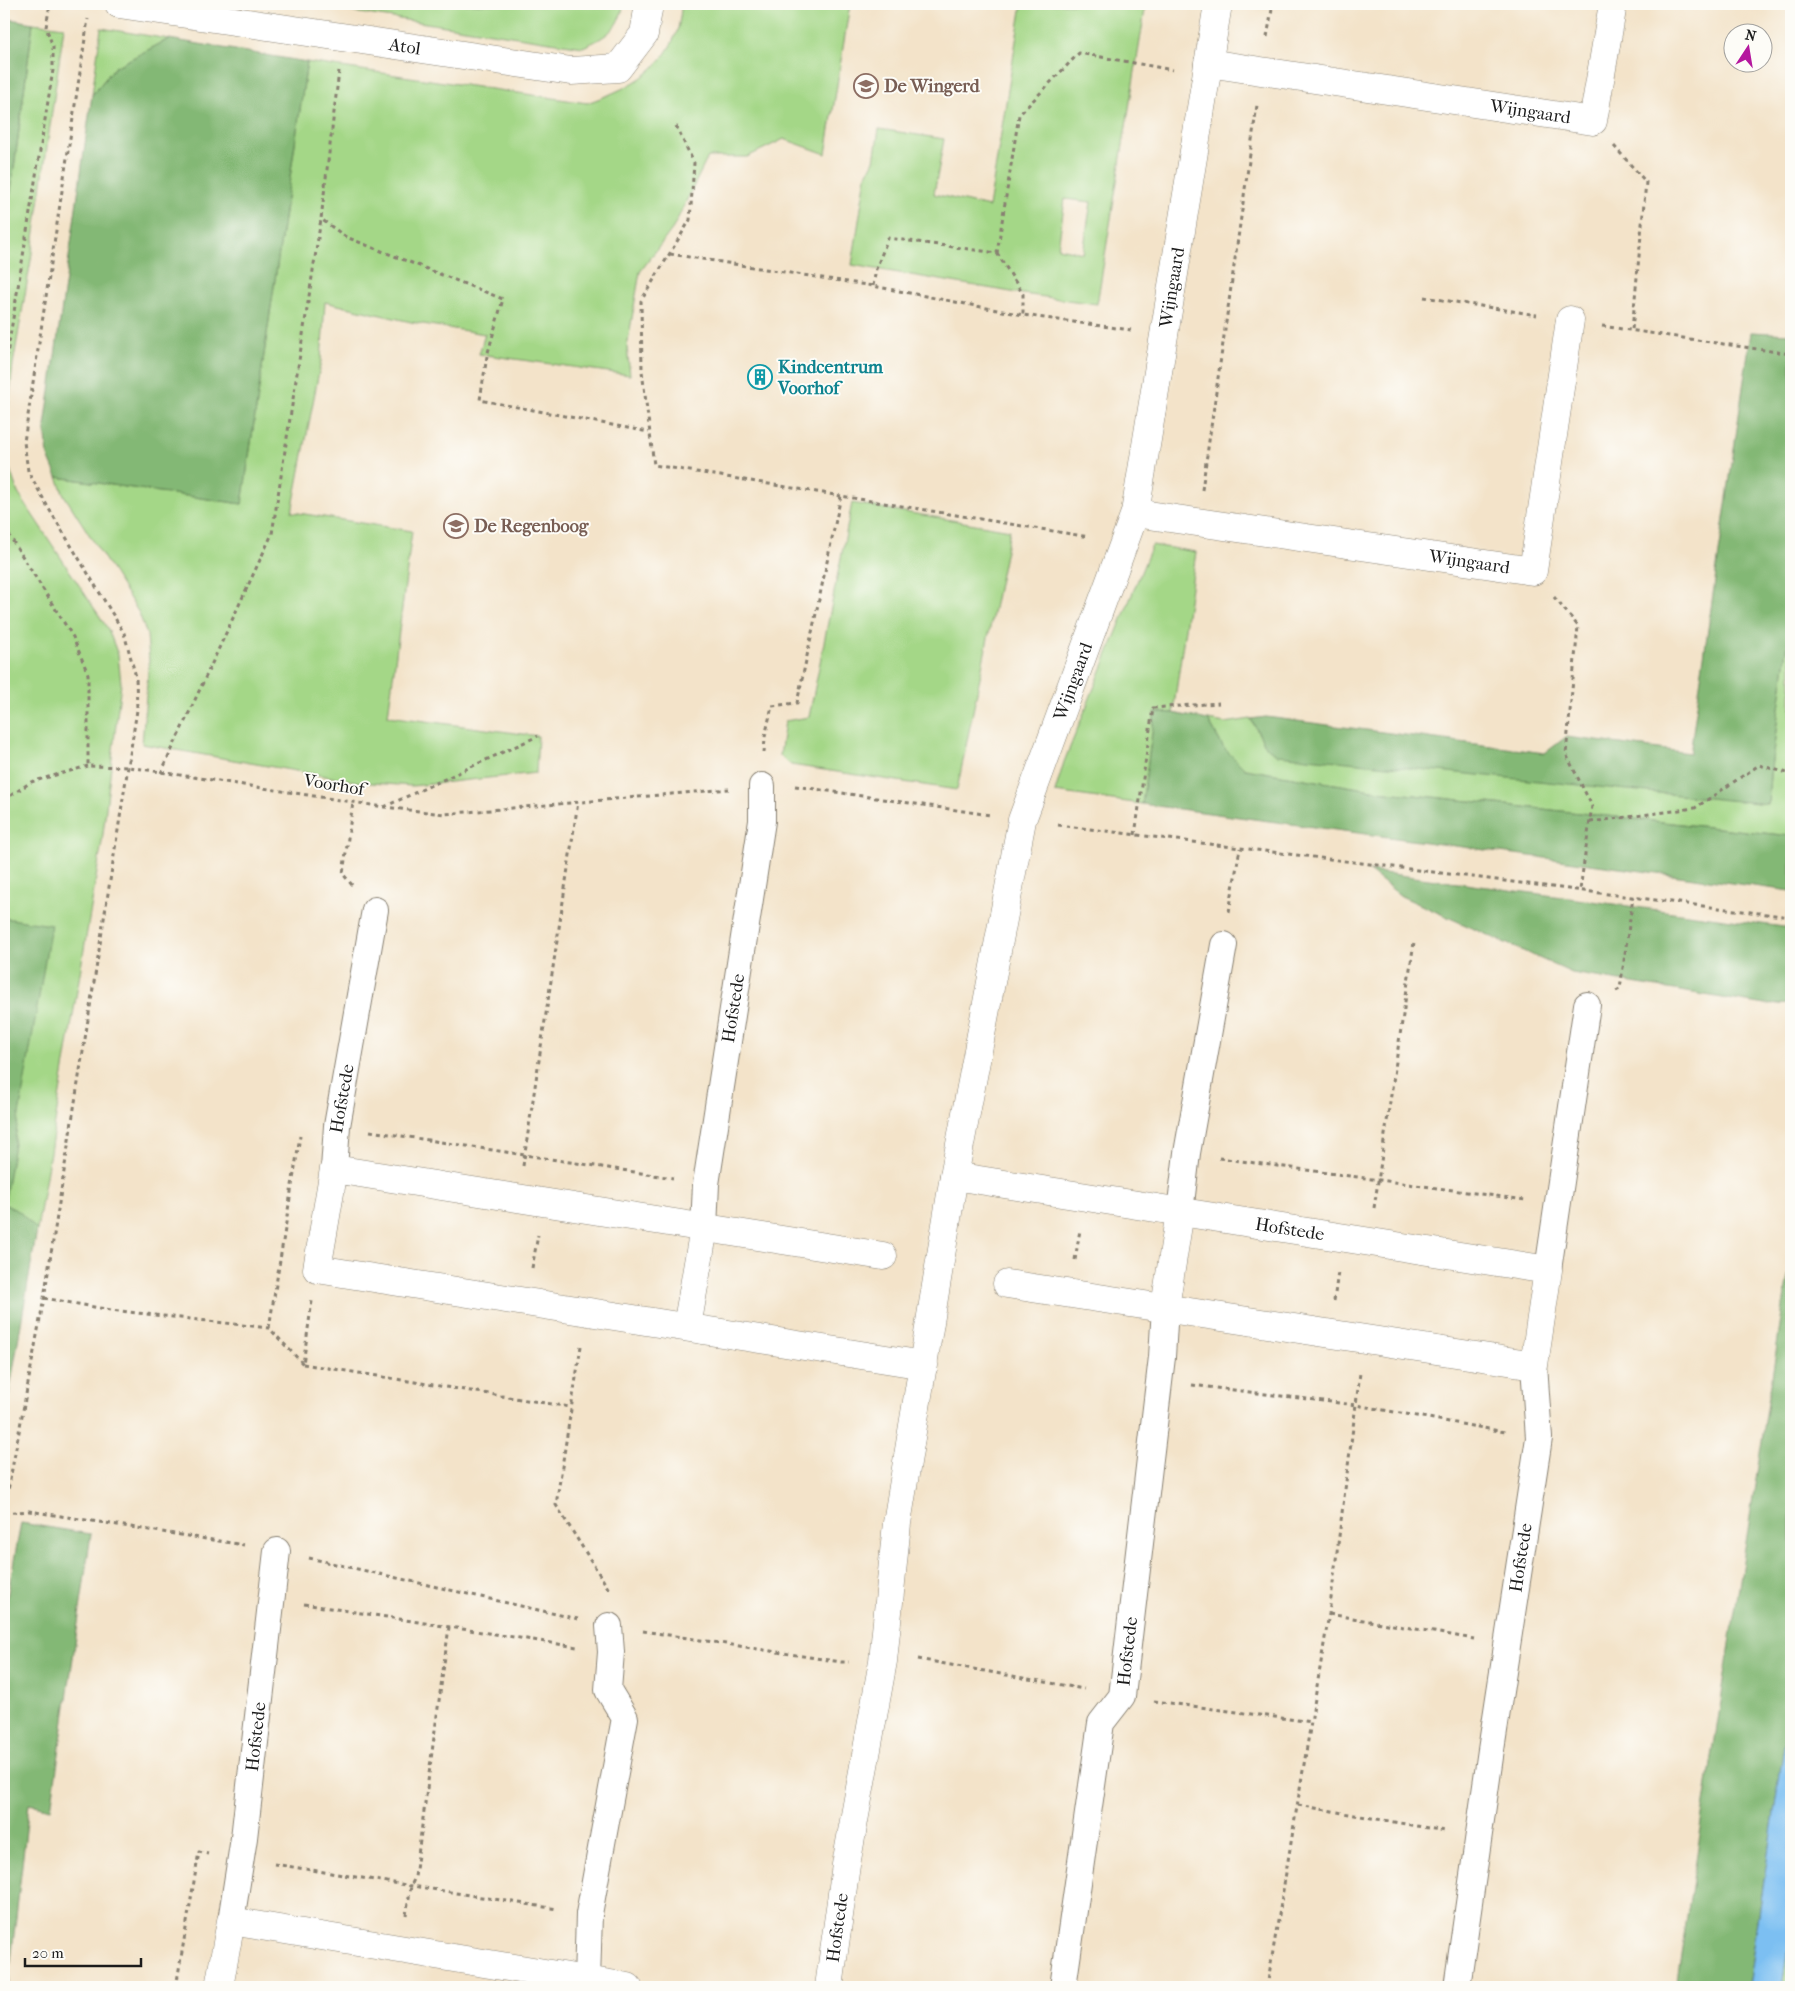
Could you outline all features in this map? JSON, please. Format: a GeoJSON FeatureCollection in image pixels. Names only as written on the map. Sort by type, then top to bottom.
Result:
{"type":"FeatureCollection","features":[{"type":"Feature","properties":{"kind":"street","name":"Atol"},"geometry":{"type":"LineString","coordinates":[[119,4],[571,71],[618,68],[644,34],[649,4]]}},
{"type":"Feature","properties":{"kind":"street","name":"Wijngaard"},"geometry":{"type":"LineString","coordinates":[[1022,820],[1135,513],[1218,4]]}},
{"type":"Feature","properties":{"kind":"street","name":"Wijngaard"},"geometry":{"type":"LineString","coordinates":[[1207,70],[1262,71],[1593,121],[1613,4]]}},
{"type":"Feature","properties":{"kind":"street","name":"Wijngaard"},"geometry":{"type":"LineString","coordinates":[[1135,513],[1533,571],[1570,320]]}},
{"type":"Feature","properties":{"kind":"street","name":"Hofstede"},"geometry":{"type":"LineString","coordinates":[[687,1327],[704,1228],[706,1184],[762,821],[762,786]]}},
{"type":"Feature","properties":{"kind":"street","name":"Hofstede"},"geometry":{"type":"LineString","coordinates":[[829,1987],[846,1865],[883,1661],[897,1523],[954,1176],[1022,820]]}},
{"type":"Feature","properties":{"kind":"street","name":"Hofstede"},"geometry":{"type":"LineString","coordinates":[[317,1269],[334,1169],[337,1126],[374,910]]}},
{"type":"Feature","properties":{"kind":"street","name":"Hofstede"},"geometry":{"type":"LineString","coordinates":[[1063,1987],[1101,1723],[1122,1696],[1162,1357],[1165,1308],[1187,1153],[1224,945]]}},
{"type":"Feature","properties":{"kind":"street","name":"Hofstede"},"geometry":{"type":"LineString","coordinates":[[1457,1987],[1539,1438],[1534,1365],[1587,1005]]}},
{"type":"Feature","properties":{"kind":"street"},"geometry":{"type":"LineString","coordinates":[[334,1169],[883,1256]]}},
{"type":"Feature","properties":{"kind":"street","name":"Hofstede"},"geometry":{"type":"LineString","coordinates":[[954,1176],[1548,1270]]}},
{"type":"Feature","properties":{"kind":"street"},"geometry":{"type":"LineString","coordinates":[[317,1269],[924,1365]]}},
{"type":"Feature","properties":{"kind":"street"},"geometry":{"type":"LineString","coordinates":[[1007,1284],[1534,1365]]}},
{"type":"Feature","properties":{"kind":"street","name":"Hofstede"},"geometry":{"type":"LineString","coordinates":[[219,1987],[240,1859],[277,1550]]}},
{"type":"Feature","properties":{"kind":"street"},"geometry":{"type":"LineString","coordinates":[[586,1984],[589,1914],[625,1718],[608,1690],[611,1652],[609,1626]]}},
{"type":"Feature","properties":{"kind":"street"},"geometry":{"type":"LineString","coordinates":[[230,1921],[586,1984],[628,1987]]}},
{"type":"Feature","properties":{"kind":"path"},"geometry":{"type":"LineString","coordinates":[[4,374],[53,70],[53,47],[46,27],[50,4]]}},
{"type":"Feature","properties":{"kind":"path"},"geometry":{"type":"LineString","coordinates":[[1197,522],[1273,4]]}},
{"type":"Feature","properties":{"kind":"path"},"geometry":{"type":"LineString","coordinates":[[89,11],[24,442],[28,471],[124,633],[136,677],[137,710],[44,1298],[4,1512],[29,1511],[277,1550],[609,1626],[841,1662],[883,1661],[911,1657],[1122,1696],[1312,1722]]}},
{"type":"Feature","properties":{"kind":"path"},"geometry":{"type":"LineString","coordinates":[[162,774],[272,534],[321,219],[339,74],[346,38]]}},
{"type":"Feature","properties":{"kind":"path"},"geometry":{"type":"LineString","coordinates":[[1023,315],[1023,294],[997,253],[1019,115],[1079,53],[1207,70]]}},
{"type":"Feature","properties":{"kind":"path","name":"Wijngaard"},"geometry":{"type":"LineString","coordinates":[[1593,121],[1646,182],[1632,330]]}},
{"type":"Feature","properties":{"kind":"path"},"geometry":{"type":"LineString","coordinates":[[676,126],[694,163],[690,220],[641,301],[642,371],[654,465],[1124,543]]}},
{"type":"Feature","properties":{"kind":"path"},"geometry":{"type":"LineString","coordinates":[[321,219],[346,237],[503,299],[487,356],[480,400],[649,432]]}},
{"type":"Feature","properties":{"kind":"path"},"geometry":{"type":"LineString","coordinates":[[873,286],[876,269],[888,238],[997,253]]}},
{"type":"Feature","properties":{"kind":"path"},"geometry":{"type":"LineString","coordinates":[[670,254],[873,286],[1023,315],[1164,335]]}},
{"type":"Feature","properties":{"kind":"path"},"geometry":{"type":"LineString","coordinates":[[1424,297],[1791,354]]}},
{"type":"Feature","properties":{"kind":"path"},"geometry":{"type":"LineString","coordinates":[[762,786],[765,737],[772,706],[798,703],[841,496]]}},
{"type":"Feature","properties":{"kind":"path"},"geometry":{"type":"LineString","coordinates":[[4,527],[73,637],[88,674],[88,766]]}},
{"type":"Feature","properties":{"kind":"path","name":"Wijngaard"},"geometry":{"type":"LineString","coordinates":[[1533,571],[1578,626],[1566,754],[1592,806],[1580,890]]}},
{"type":"Feature","properties":{"kind":"path"},"geometry":{"type":"LineString","coordinates":[[1136,835],[1153,708],[1219,703]]}},
{"type":"Feature","properties":{"kind":"path"},"geometry":{"type":"LineString","coordinates":[[384,807],[538,736]]}},
{"type":"Feature","properties":{"kind":"path"},"geometry":{"type":"LineString","coordinates":[[1590,822],[1695,808],[1759,765],[1791,774]]}},
{"type":"Feature","properties":{"kind":"path","name":"Voorhof"},"geometry":{"type":"LineString","coordinates":[[4,800],[31,782],[88,766],[129,767],[162,774],[444,814],[536,805]]}},
{"type":"Feature","properties":{"kind":"path"},"geometry":{"type":"LineString","coordinates":[[353,802],[343,874],[374,910]]}},
{"type":"Feature","properties":{"kind":"path"},"geometry":{"type":"LineString","coordinates":[[527,1302],[530,1200],[578,802]]}},
{"type":"Feature","properties":{"kind":"path"},"geometry":{"type":"LineString","coordinates":[[1022,820],[1791,917]]}},
{"type":"Feature","properties":{"kind":"path"},"geometry":{"type":"LineString","coordinates":[[1224,945],[1240,848]]}},
{"type":"Feature","properties":{"kind":"path"},"geometry":{"type":"LineString","coordinates":[[1620,989],[1633,897]]}},
{"type":"Feature","properties":{"kind":"path"},"geometry":{"type":"LineString","coordinates":[[1330,1333],[1356,1239],[1378,1180],[1414,942]]}},
{"type":"Feature","properties":{"kind":"path"},"geometry":{"type":"LineString","coordinates":[[1187,1153],[1558,1205]]}},
{"type":"Feature","properties":{"kind":"path"},"geometry":{"type":"LineString","coordinates":[[1070,1293],[1085,1197]]}},
{"type":"Feature","properties":{"kind":"path"},"geometry":{"type":"LineString","coordinates":[[303,1364],[317,1269]]}},
{"type":"Feature","properties":{"kind":"path"},"geometry":{"type":"LineString","coordinates":[[44,1298],[111,1310],[269,1328],[303,1364],[570,1407]]}},
{"type":"Feature","properties":{"kind":"path"},"geometry":{"type":"LineString","coordinates":[[587,1311],[570,1407],[556,1505],[608,1588],[609,1626]]}},
{"type":"Feature","properties":{"kind":"path"},"geometry":{"type":"LineString","coordinates":[[1159,1381],[1356,1405],[1539,1438]]}},
{"type":"Feature","properties":{"kind":"path"},"geometry":{"type":"LineString","coordinates":[[1267,1987],[1329,1614],[1358,1383]]}},
{"type":"Feature","properties":{"kind":"path"},"geometry":{"type":"LineString","coordinates":[[272,1599],[611,1652]]}},
{"type":"Feature","properties":{"kind":"path"},"geometry":{"type":"LineString","coordinates":[[1329,1614],[1508,1644]]}},
{"type":"Feature","properties":{"kind":"path"},"geometry":{"type":"LineString","coordinates":[[407,1906],[415,1877],[449,1627]]}},
{"type":"Feature","properties":{"kind":"path"},"geometry":{"type":"LineString","coordinates":[[1298,1805],[1478,1837]]}},
{"type":"Feature","properties":{"kind":"path"},"geometry":{"type":"LineString","coordinates":[[176,1987],[199,1852],[589,1914]]}},
{"type":"Feature","properties":{"kind":"green space"},"geometry":{"type":"Polygon","coordinates":[[[301,4],[538,4],[553,6],[553,4],[624,4],[618,20],[610,32],[583,47],[301,4]]]}},
{"type":"Feature","properties":{"kind":"green space"},"geometry":{"type":"Polygon","coordinates":[[[682,4],[850,4],[826,154],[784,139],[747,157],[708,157],[673,228],[640,272],[627,347],[630,375],[479,354],[485,334],[411,322],[325,302],[321,361],[292,512],[412,531],[388,716],[538,736],[536,773],[412,786],[359,782],[142,744],[149,660],[147,635],[139,613],[64,495],[57,477],[242,504],[307,62],[587,103],[628,86],[651,70],[669,48],[676,34],[682,4]]]}},
{"type":"Feature","properties":{"kind":"green space"},"geometry":{"type":"Polygon","coordinates":[[[1022,4],[1146,4],[1097,304],[1023,294],[852,265],[866,176],[874,161],[879,129],[944,139],[934,194],[989,207],[1022,4]],[[1065,199],[1058,248],[1083,253],[1091,202],[1065,199]]]}},
{"type":"Feature","properties":{"kind":"green space"},"geometry":{"type":"Polygon","coordinates":[[[4,18],[33,23],[4,244],[4,18]]]}},
{"type":"Feature","properties":{"kind":"green space"},"geometry":{"type":"Polygon","coordinates":[[[33,23],[64,27],[31,260],[13,364],[6,432],[9,467],[18,493],[108,629],[118,655],[121,683],[102,842],[37,1230],[20,1212],[4,1205],[9,1170],[4,918],[4,244],[33,23]]]}},
{"type":"Feature","properties":{"kind":"green space"},"geometry":{"type":"Polygon","coordinates":[[[101,28],[169,39],[115,67],[92,95],[101,28]]]}},
{"type":"Feature","properties":{"kind":"green space"},"geometry":{"type":"Polygon","coordinates":[[[169,39],[307,62],[242,504],[57,477],[48,456],[45,426],[92,95],[115,67],[169,39]]]}},
{"type":"Feature","properties":{"kind":"green space"},"geometry":{"type":"Polygon","coordinates":[[[1791,330],[1791,619],[1770,775],[1768,804],[1278,755],[1266,747],[1251,719],[1266,717],[1545,753],[1566,737],[1690,753],[1751,332],[1790,334],[1791,330]]]}},
{"type":"Feature","properties":{"kind":"green space"},"geometry":{"type":"Polygon","coordinates":[[[852,503],[1010,530],[957,790],[791,765],[780,756],[785,721],[809,717],[852,503]]]}},
{"type":"Feature","properties":{"kind":"green space"},"geometry":{"type":"Polygon","coordinates":[[[1152,545],[1196,552],[1173,713],[1155,712],[1142,804],[1055,792],[1064,762],[1152,545]]]}},
{"type":"Feature","properties":{"kind":"green space"},"geometry":{"type":"Polygon","coordinates":[[[1791,619],[1791,836],[1377,791],[1244,769],[1223,747],[1208,720],[1225,723],[1251,719],[1266,747],[1768,804],[1770,775],[1791,619]]]}},
{"type":"Feature","properties":{"kind":"green space"},"geometry":{"type":"Polygon","coordinates":[[[1155,712],[1173,713],[1208,720],[1223,747],[1245,769],[1377,791],[1791,836],[1791,891],[1142,804],[1155,712]]]}},
{"type":"Feature","properties":{"kind":"green space"},"geometry":{"type":"Polygon","coordinates":[[[1369,871],[1791,928],[1791,1004],[1765,1005],[1572,973],[1401,896],[1369,871]]]}},
{"type":"Feature","properties":{"kind":"green space"},"geometry":{"type":"Polygon","coordinates":[[[4,918],[51,925],[4,1204],[4,918]]]}},
{"type":"Feature","properties":{"kind":"green space"},"geometry":{"type":"Polygon","coordinates":[[[4,1204],[20,1212],[37,1230],[4,1424],[4,1204]]]}},
{"type":"Feature","properties":{"kind":"green space"},"geometry":{"type":"Polygon","coordinates":[[[1791,1256],[1791,1700],[1748,1987],[1676,1987],[1791,1256]]]}},
{"type":"Feature","properties":{"kind":"green space"},"geometry":{"type":"Polygon","coordinates":[[[21,1523],[91,1534],[51,1809],[29,1804],[8,1987],[4,1987],[4,1614],[21,1523]]]}},
{"type":"Feature","properties":{"kind":"green space"},"geometry":{"type":"Polygon","coordinates":[[[1791,1932],[1791,1987],[1783,1987],[1791,1932]]]}},
{"type":"Feature","properties":{"kind":"water"},"geometry":{"type":"Polygon","coordinates":[[[1791,1699],[1791,1932],[1783,1987],[1748,1987],[1791,1699]]]}},
{"type":"Feature","properties":{"kind":"place","name":"De Wingerd"},"geometry":{"type":"Point","coordinates":[866,86]}},
{"type":"Feature","properties":{"kind":"place","name":"Kindcentrum Voorhof"},"geometry":{"type":"Point","coordinates":[760,377]}},
{"type":"Feature","properties":{"kind":"place","name":"De Regenboog"},"geometry":{"type":"Point","coordinates":[456,526]}}]}
